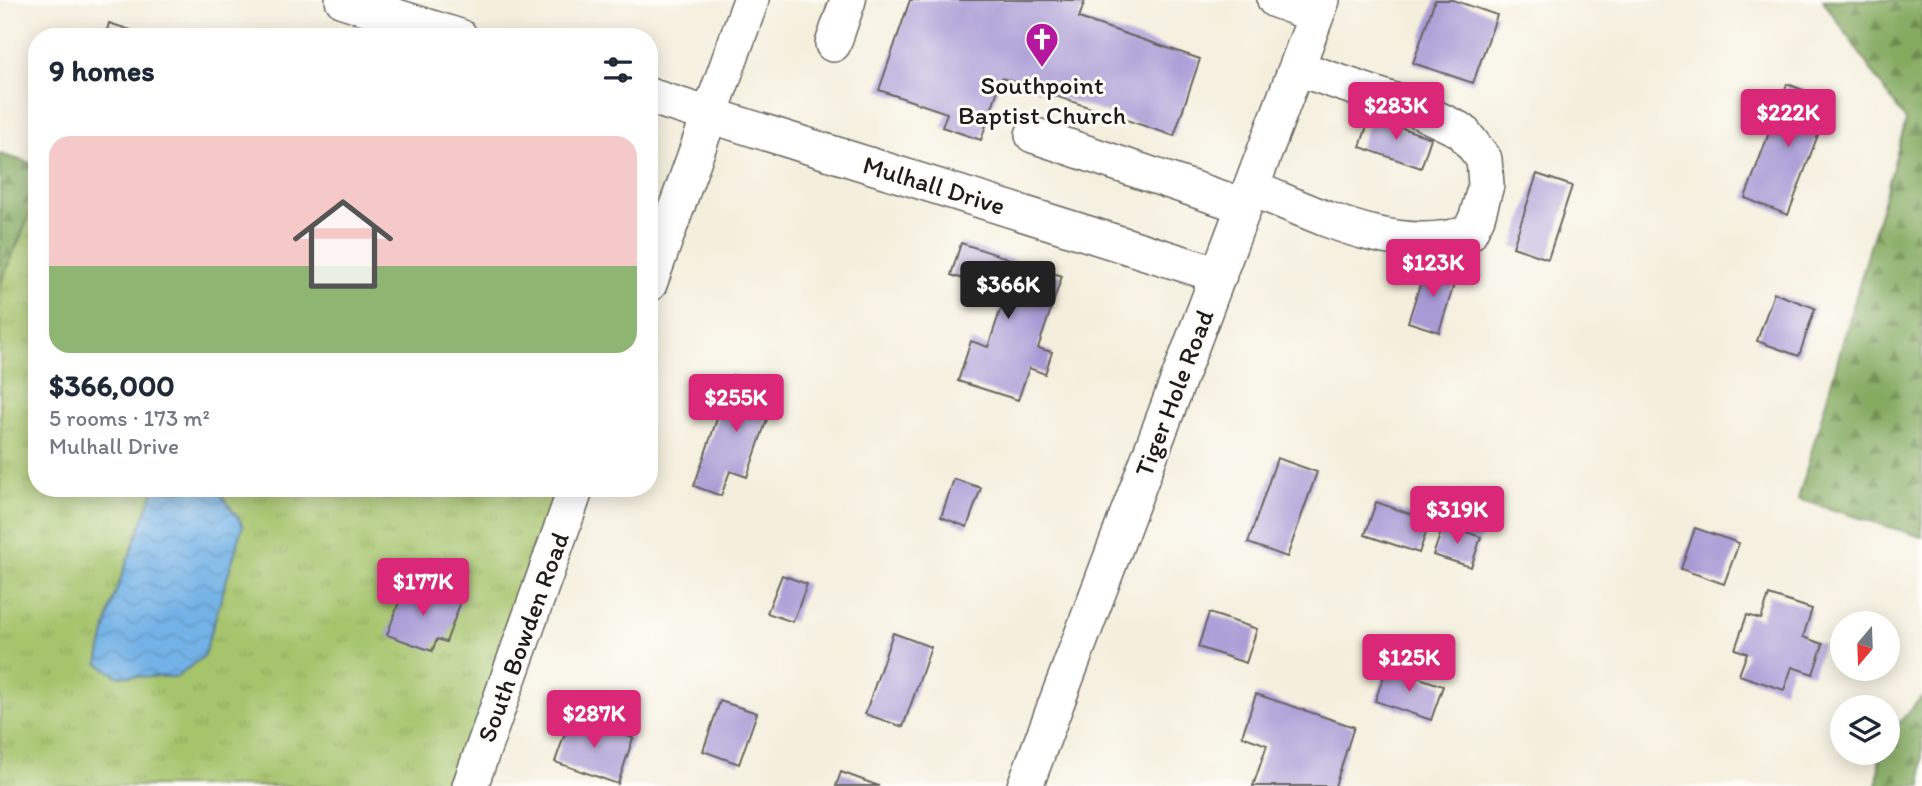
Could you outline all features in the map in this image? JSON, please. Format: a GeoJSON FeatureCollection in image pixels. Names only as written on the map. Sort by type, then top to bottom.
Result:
{"type":"FeatureCollection","features":[{"type":"Feature","properties":{"kind":"street"},"geometry":{"type":"LineString","coordinates":[[343,0],[393,27]]}},
{"type":"Feature","properties":{"kind":"street"},"geometry":{"type":"LineString","coordinates":[[658,259],[751,0]]}},
{"type":"Feature","properties":{"kind":"street"},"geometry":{"type":"LineString","coordinates":[[833,44],[848,0]]}},
{"type":"Feature","properties":{"kind":"street"},"geometry":{"type":"LineString","coordinates":[[1275,0],[1319,8]]}},
{"type":"Feature","properties":{"kind":"street","name":"Tiger Hole Road"},"geometry":{"type":"LineString","coordinates":[[1025,786],[1319,8]]}},
{"type":"Feature","properties":{"kind":"street"},"geometry":{"type":"LineString","coordinates":[[1033,135],[1390,239],[1446,240],[1469,233],[1478,217],[1486,185],[1484,159],[1462,131],[1412,107],[1297,68]]}},
{"type":"Feature","properties":{"kind":"street","name":"Mulhall Drive"},"geometry":{"type":"LineString","coordinates":[[658,99],[1219,275]]}},
{"type":"Feature","properties":{"kind":"street","name":"South Bowden Road"},"geometry":{"type":"LineString","coordinates":[[470,786],[573,497]]}},
{"type":"Feature","properties":{"kind":"green space"},"geometry":{"type":"Polygon","coordinates":[[[1823,0],[1922,0],[1922,537],[1798,499],[1906,121],[1823,0]]]}},
{"type":"Feature","properties":{"kind":"green space"},"geometry":{"type":"Polygon","coordinates":[[[0,154],[28,162],[28,219],[0,284],[0,154]]]}},
{"type":"Feature","properties":{"kind":"green space"},"geometry":{"type":"Polygon","coordinates":[[[28,219],[28,497],[558,497],[456,786],[0,786],[0,284],[28,219]]]}},
{"type":"Feature","properties":{"kind":"green space"},"geometry":{"type":"Polygon","coordinates":[[[1922,696],[1922,786],[1877,786],[1879,765],[1900,765],[1900,722],[1922,696]]]}},
{"type":"Feature","properties":{"kind":"water"},"geometry":{"type":"Polygon","coordinates":[[[151,497],[223,497],[243,525],[204,656],[176,677],[117,676],[98,663],[112,602],[151,497]]]}},
{"type":"Feature","properties":{"kind":"building","name":"Southpoint Baptist Church"},"geometry":{"type":"Polygon","coordinates":[[[910,0],[1085,0],[1079,18],[1200,59],[1174,136],[1002,78],[981,140],[942,127],[947,113],[879,90],[910,0]]]}},
{"type":"Feature","properties":{"kind":"building"},"geometry":{"type":"Polygon","coordinates":[[[1435,0],[1453,0],[1497,15],[1473,83],[1413,63],[1435,0]]]}},
{"type":"Feature","properties":{"kind":"building"},"geometry":{"type":"Polygon","coordinates":[[[109,23],[124,28],[108,28],[109,23]]]}},
{"type":"Feature","properties":{"kind":"building"},"geometry":{"type":"Polygon","coordinates":[[[1787,84],[1831,100],[1788,215],[1745,198],[1787,84]]]}},
{"type":"Feature","properties":{"kind":"building"},"geometry":{"type":"Polygon","coordinates":[[[1370,117],[1431,138],[1421,168],[1360,147],[1370,117]]]}},
{"type":"Feature","properties":{"kind":"building"},"geometry":{"type":"Polygon","coordinates":[[[1537,174],[1572,186],[1548,259],[1513,247],[1537,174]]]}},
{"type":"Feature","properties":{"kind":"building"},"geometry":{"type":"Polygon","coordinates":[[[961,243],[1062,276],[1038,348],[1052,352],[1045,374],[1029,368],[1018,400],[958,381],[971,341],[988,347],[1006,293],[951,275],[961,243]]]}},
{"type":"Feature","properties":{"kind":"building"},"geometry":{"type":"Polygon","coordinates":[[[1426,266],[1457,275],[1439,332],[1408,322],[1426,266]]]}},
{"type":"Feature","properties":{"kind":"building"},"geometry":{"type":"Polygon","coordinates":[[[1774,293],[1815,308],[1799,356],[1757,341],[1774,293]]]}},
{"type":"Feature","properties":{"kind":"building"},"geometry":{"type":"Polygon","coordinates":[[[732,375],[777,390],[747,477],[730,471],[721,496],[694,486],[732,375]]]}},
{"type":"Feature","properties":{"kind":"building"},"geometry":{"type":"Polygon","coordinates":[[[1277,458],[1317,472],[1287,557],[1248,543],[1277,458]]]}},
{"type":"Feature","properties":{"kind":"building"},"geometry":{"type":"Polygon","coordinates":[[[954,479],[981,488],[967,527],[941,517],[954,479]]]}},
{"type":"Feature","properties":{"kind":"building"},"geometry":{"type":"Polygon","coordinates":[[[1376,502],[1430,521],[1419,553],[1365,535],[1376,502]]]}},
{"type":"Feature","properties":{"kind":"building"},"geometry":{"type":"Polygon","coordinates":[[[1444,524],[1481,537],[1471,567],[1433,555],[1444,524]]]}},
{"type":"Feature","properties":{"kind":"building"},"geometry":{"type":"Polygon","coordinates":[[[1695,528],[1739,543],[1724,584],[1681,569],[1695,528]]]}},
{"type":"Feature","properties":{"kind":"building"},"geometry":{"type":"Polygon","coordinates":[[[782,575],[807,584],[793,622],[767,613],[782,575]]]}},
{"type":"Feature","properties":{"kind":"building"},"geometry":{"type":"Polygon","coordinates":[[[406,583],[460,604],[446,642],[437,639],[432,651],[387,635],[406,583]]]}},
{"type":"Feature","properties":{"kind":"building"},"geometry":{"type":"Polygon","coordinates":[[[1769,595],[1812,609],[1803,637],[1823,644],[1813,674],[1792,667],[1784,690],[1739,675],[1747,653],[1735,649],[1747,615],[1761,619],[1769,595]]]}},
{"type":"Feature","properties":{"kind":"building"},"geometry":{"type":"Polygon","coordinates":[[[1209,613],[1257,629],[1246,663],[1198,647],[1209,613]]]}},
{"type":"Feature","properties":{"kind":"building"},"geometry":{"type":"Polygon","coordinates":[[[893,633],[931,647],[903,727],[865,714],[893,633]]]}},
{"type":"Feature","properties":{"kind":"building"},"geometry":{"type":"Polygon","coordinates":[[[1387,667],[1443,686],[1431,720],[1375,701],[1387,667]]]}},
{"type":"Feature","properties":{"kind":"building"},"geometry":{"type":"Polygon","coordinates":[[[1256,694],[1354,727],[1335,786],[1253,786],[1267,745],[1242,736],[1256,694]]]}},
{"type":"Feature","properties":{"kind":"building"},"geometry":{"type":"Polygon","coordinates":[[[720,701],[757,713],[739,764],[703,751],[720,701]]]}},
{"type":"Feature","properties":{"kind":"building"},"geometry":{"type":"Polygon","coordinates":[[[571,716],[633,738],[618,784],[555,762],[571,716]]]}},
{"type":"Feature","properties":{"kind":"building"},"geometry":{"type":"Polygon","coordinates":[[[841,772],[879,786],[836,786],[841,772]]]}},
{"type":"Feature","properties":{"kind":"place","name":"Southpoint Baptist Church"},"geometry":{"type":"Point","coordinates":[1042,69]}}]}
